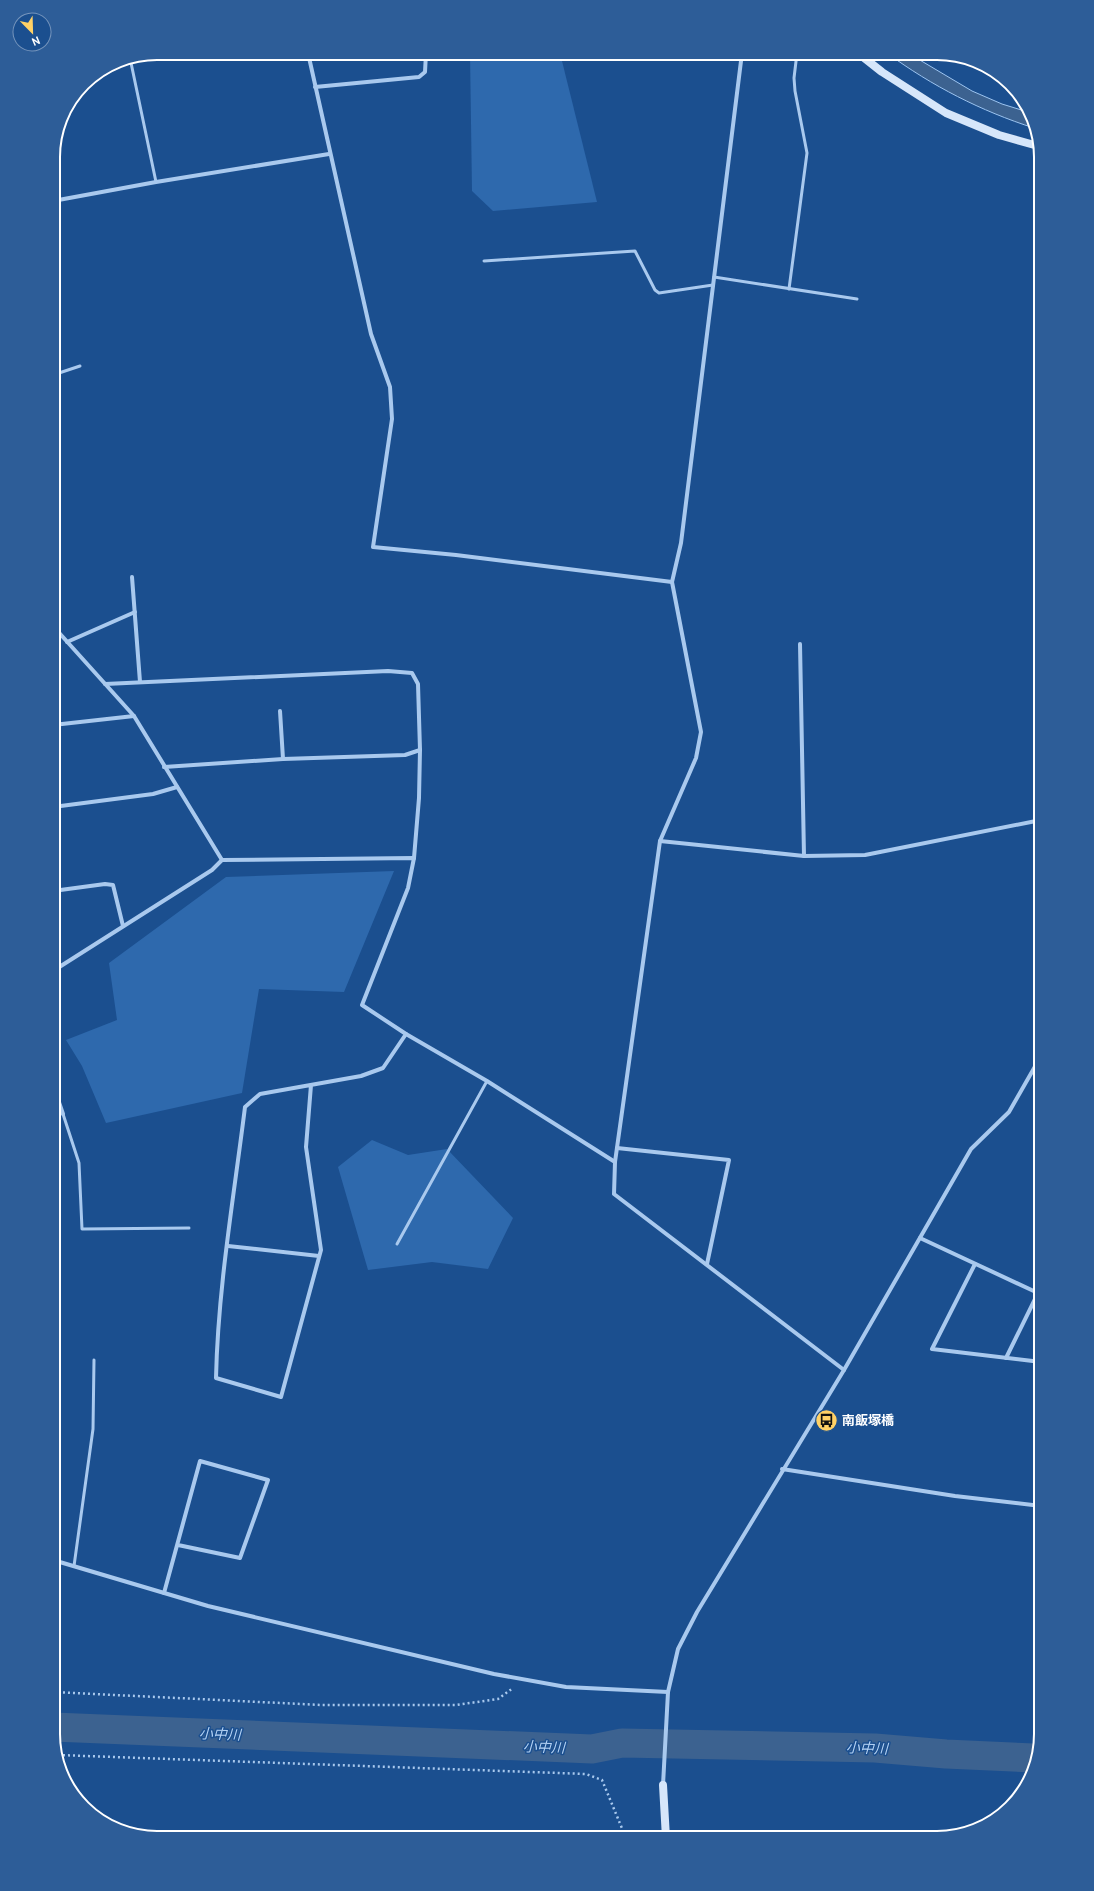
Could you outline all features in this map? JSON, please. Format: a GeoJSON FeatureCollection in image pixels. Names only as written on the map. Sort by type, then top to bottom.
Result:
{"type":"FeatureCollection","features":[{"type":"Feature","properties":{"kind":"street"},"geometry":{"type":"LineString","coordinates":[[309,60],[329,154],[371,334],[390,387],[392,419],[373,547],[456,555],[672,582]]}},
{"type":"Feature","properties":{"kind":"street"},"geometry":{"type":"LineString","coordinates":[[315,87],[419,78],[425,72],[426,60]]}},
{"type":"Feature","properties":{"kind":"street"},"geometry":{"type":"LineString","coordinates":[[741,60],[681,543],[672,582],[701,732],[696,758],[660,841],[615,1162],[614,1194],[844,1370]]}},
{"type":"Feature","properties":{"kind":"street"},"geometry":{"type":"LineString","coordinates":[[867,60],[882,72],[946,113],[999,135],[1033,145]]}},
{"type":"Feature","properties":{"kind":"street"},"geometry":{"type":"LineString","coordinates":[[60,200],[156,182],[329,154]]}},
{"type":"Feature","properties":{"kind":"street"},"geometry":{"type":"LineString","coordinates":[[132,577],[140,682]]}},
{"type":"Feature","properties":{"kind":"street"},"geometry":{"type":"LineString","coordinates":[[67,642],[135,612]]}},
{"type":"Feature","properties":{"kind":"street"},"geometry":{"type":"LineString","coordinates":[[60,634],[134,716],[222,860]]}},
{"type":"Feature","properties":{"kind":"street"},"geometry":{"type":"LineString","coordinates":[[800,644],[804,856]]}},
{"type":"Feature","properties":{"kind":"street"},"geometry":{"type":"LineString","coordinates":[[105,684],[388,671],[412,673],[418,684],[420,750],[420,798],[414,858],[408,888],[362,1005],[406,1034],[487,1081],[615,1162]]}},
{"type":"Feature","properties":{"kind":"street"},"geometry":{"type":"LineString","coordinates":[[280,711],[283,759]]}},
{"type":"Feature","properties":{"kind":"street"},"geometry":{"type":"LineString","coordinates":[[60,724],[134,716]]}},
{"type":"Feature","properties":{"kind":"street"},"geometry":{"type":"LineString","coordinates":[[164,767],[283,759],[405,755],[420,750]]}},
{"type":"Feature","properties":{"kind":"street"},"geometry":{"type":"LineString","coordinates":[[60,806],[153,794],[177,787]]}},
{"type":"Feature","properties":{"kind":"street"},"geometry":{"type":"LineString","coordinates":[[660,841],[804,856],[866,855],[1034,821]]}},
{"type":"Feature","properties":{"kind":"street"},"geometry":{"type":"LineString","coordinates":[[60,966],[212,870],[222,860],[414,858]]}},
{"type":"Feature","properties":{"kind":"street"},"geometry":{"type":"LineString","coordinates":[[60,890],[105,884],[113,886],[123,926]]}},
{"type":"Feature","properties":{"kind":"street"},"geometry":{"type":"LineString","coordinates":[[311,1085],[306,1147],[321,1250],[281,1397],[216,1378],[217,1344],[246,1107],[260,1094],[361,1076],[383,1068],[406,1034]]}},
{"type":"Feature","properties":{"kind":"street"},"geometry":{"type":"LineString","coordinates":[[666,1831],[663,1786],[666,1714],[668,1692],[678,1649],[697,1612],[736,1549],[782,1469],[844,1370],[971,1149],[1009,1112],[1034,1068]]}},
{"type":"Feature","properties":{"kind":"street"},"geometry":{"type":"LineString","coordinates":[[60,1105],[63,1114]]}},
{"type":"Feature","properties":{"kind":"street"},"geometry":{"type":"LineString","coordinates":[[617,1148],[729,1160],[707,1264]]}},
{"type":"Feature","properties":{"kind":"street"},"geometry":{"type":"LineString","coordinates":[[920,1238],[1034,1291]]}},
{"type":"Feature","properties":{"kind":"street"},"geometry":{"type":"LineString","coordinates":[[228,1246],[319,1256]]}},
{"type":"Feature","properties":{"kind":"street"},"geometry":{"type":"LineString","coordinates":[[975,1264],[932,1349],[1034,1361]]}},
{"type":"Feature","properties":{"kind":"street"},"geometry":{"type":"LineString","coordinates":[[1006,1358],[1034,1301]]}},
{"type":"Feature","properties":{"kind":"street"},"geometry":{"type":"LineString","coordinates":[[164,1593],[200,1461],[268,1480],[240,1558],[178,1545]]}},
{"type":"Feature","properties":{"kind":"street"},"geometry":{"type":"LineString","coordinates":[[782,1469],[955,1496],[1034,1505]]}},
{"type":"Feature","properties":{"kind":"street"},"geometry":{"type":"LineString","coordinates":[[60,1562],[216,1607],[486,1672],[566,1687],[668,1692]]}},
{"type":"Feature","properties":{"kind":"lane"},"geometry":{"type":"LineString","coordinates":[[789,289],[807,153],[795,91],[794,78],[796,60]]}},
{"type":"Feature","properties":{"kind":"lane"},"geometry":{"type":"LineString","coordinates":[[131,63],[156,182]]}},
{"type":"Feature","properties":{"kind":"lane"},"geometry":{"type":"LineString","coordinates":[[484,261],[635,251],[655,290],[659,293],[713,285]]}},
{"type":"Feature","properties":{"kind":"lane"},"geometry":{"type":"LineString","coordinates":[[714,277],[858,299]]}},
{"type":"Feature","properties":{"kind":"lane"},"geometry":{"type":"LineString","coordinates":[[60,373],[80,366]]}},
{"type":"Feature","properties":{"kind":"lane"},"geometry":{"type":"LineString","coordinates":[[397,1244],[487,1081]]}},
{"type":"Feature","properties":{"kind":"lane"},"geometry":{"type":"LineString","coordinates":[[63,1114],[79,1164],[82,1230],[189,1228]]}},
{"type":"Feature","properties":{"kind":"lane"},"geometry":{"type":"LineString","coordinates":[[74,1566],[93,1429],[94,1360]]}},
{"type":"Feature","properties":{"kind":"path"},"geometry":{"type":"LineString","coordinates":[[60,1692],[322,1705],[456,1706],[498,1699],[525,1679]]}},
{"type":"Feature","properties":{"kind":"path"},"geometry":{"type":"LineString","coordinates":[[63,1755],[586,1774],[602,1780],[623,1831]]}},
{"type":"Feature","properties":{"kind":"shaded area"},"geometry":{"type":"Polygon","coordinates":[[[470,60],[562,60],[597,202],[493,211],[472,191],[470,60]]]}},
{"type":"Feature","properties":{"kind":"shaded area"},"geometry":{"type":"Polygon","coordinates":[[[897,60],[920,60],[972,91],[1002,104],[1022,110],[1029,126],[976,106],[939,87],[897,60]]]}},
{"type":"Feature","properties":{"kind":"shaded area"},"geometry":{"type":"Polygon","coordinates":[[[394,871],[344,992],[259,989],[242,1093],[106,1123],[82,1066],[66,1040],[117,1020],[109,963],[226,877],[394,871]]]}},
{"type":"Feature","properties":{"kind":"shaded area"},"geometry":{"type":"Polygon","coordinates":[[[372,1140],[408,1155],[447,1149],[513,1218],[488,1269],[432,1262],[368,1270],[338,1167],[372,1140]]]}},
{"type":"Feature","properties":{"kind":"waterway","name":"小中川"},"geometry":{"type":"LineString","coordinates":[[60,1727],[592,1749],[622,1743],[875,1748],[946,1754],[1031,1758]]}},
{"type":"Feature","properties":{"kind":"place","name":"南飯塚橋"},"geometry":{"type":"Point","coordinates":[826,1420]}}]}
